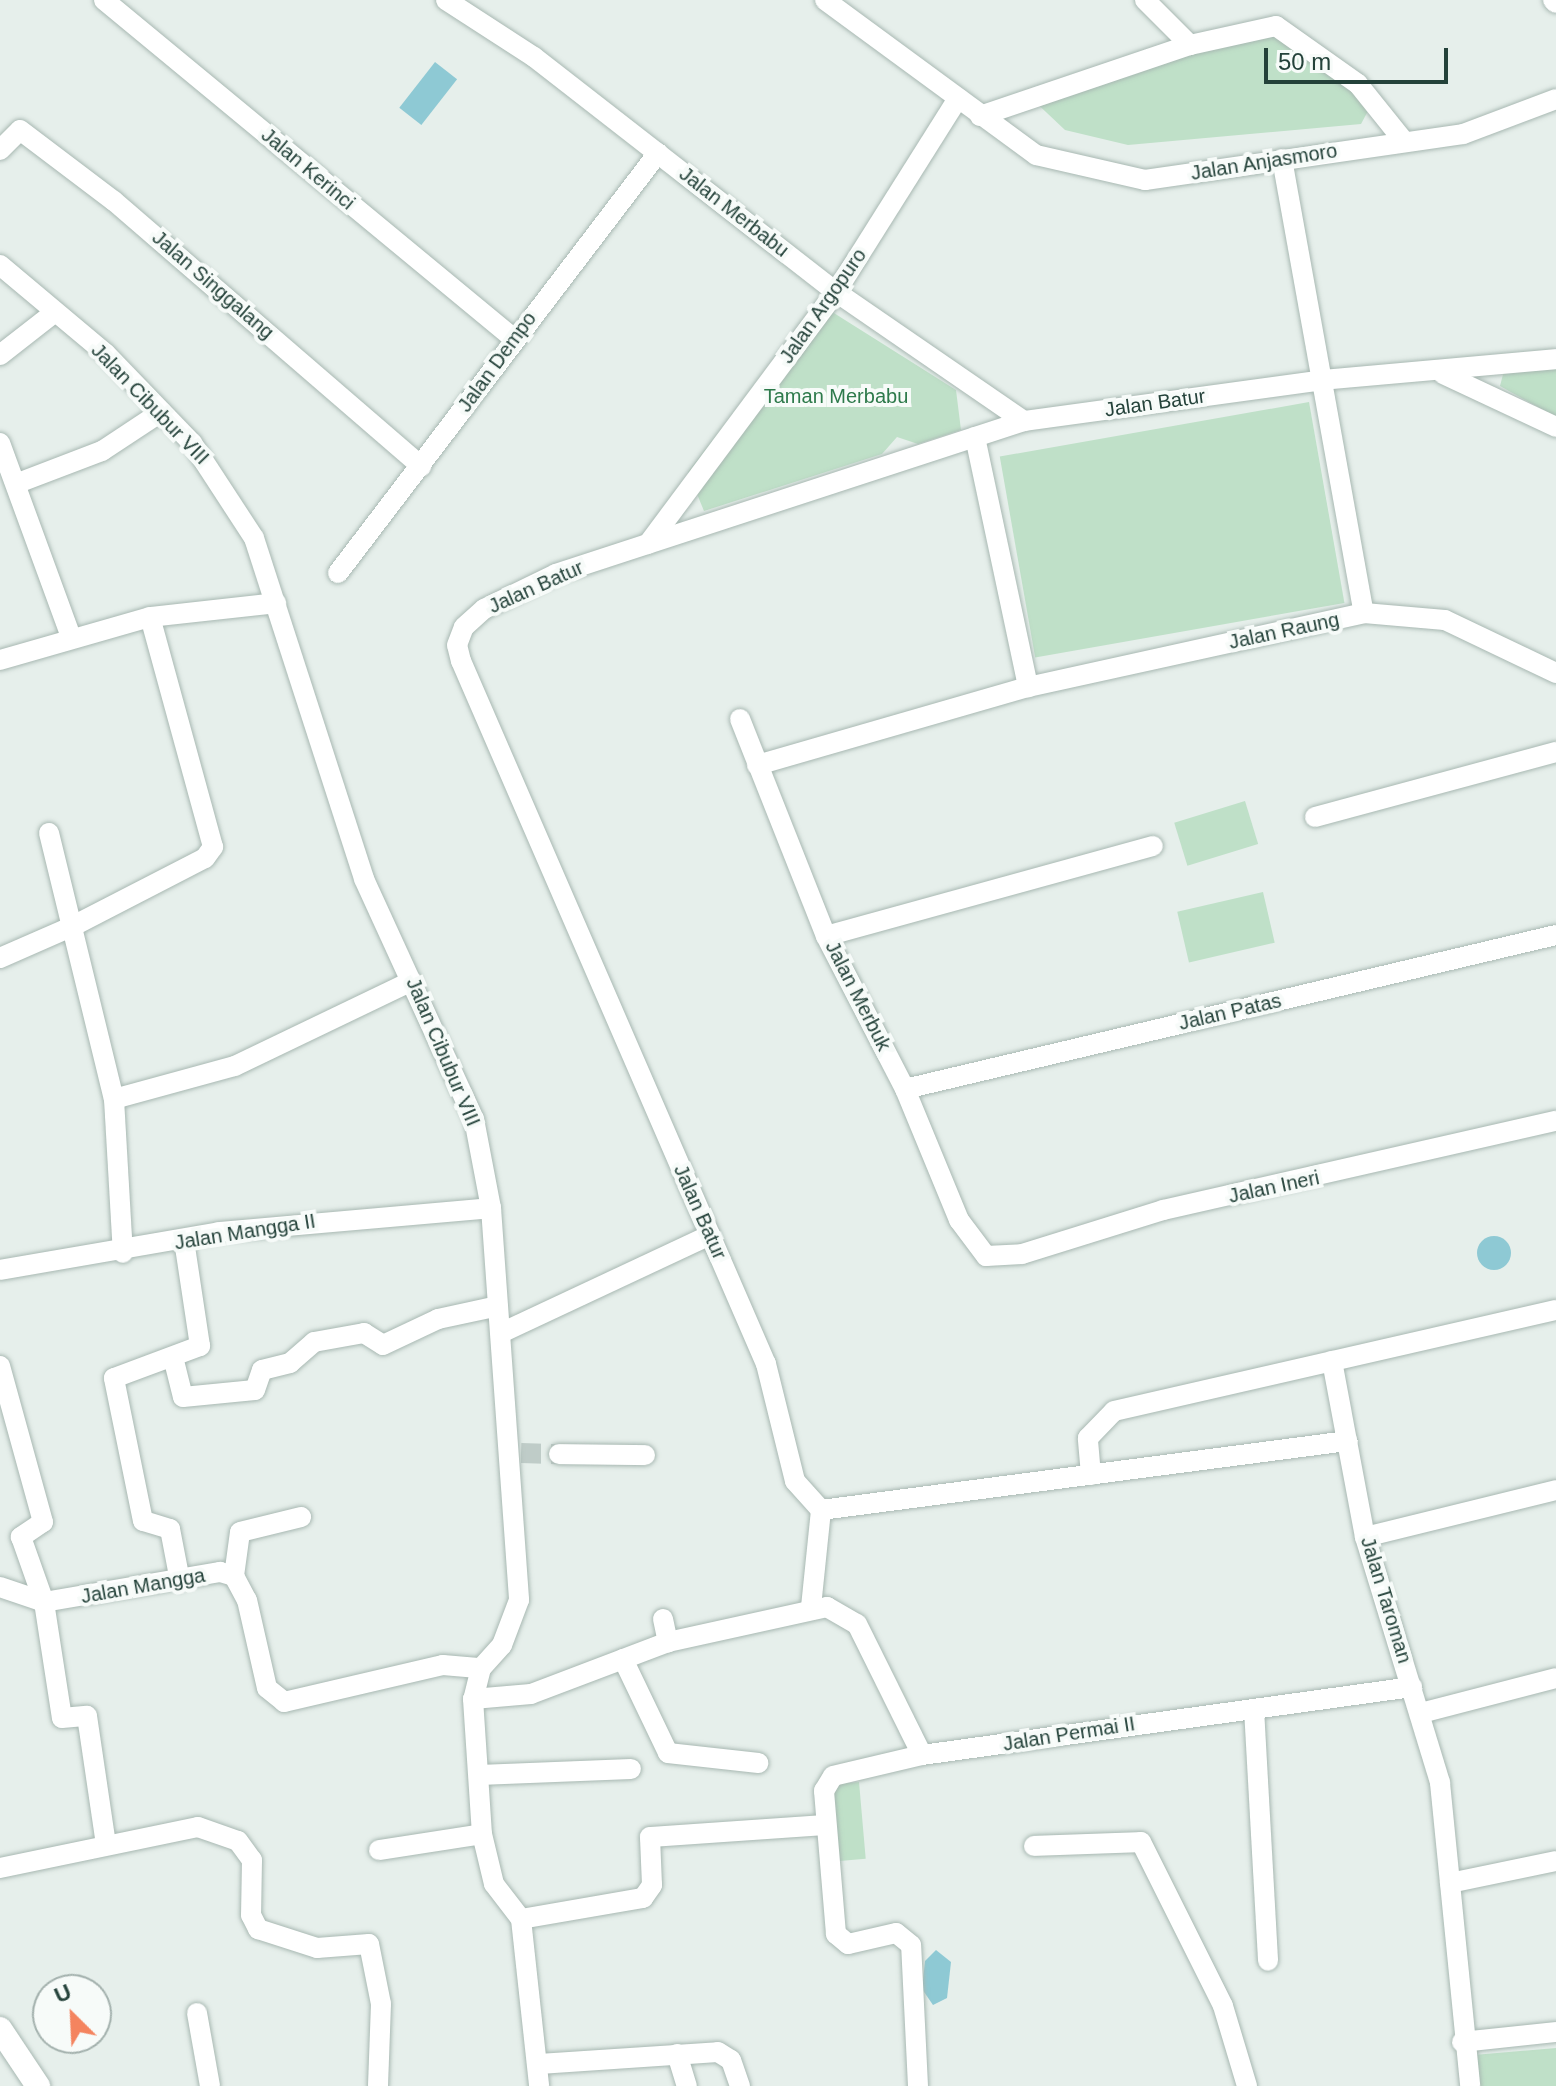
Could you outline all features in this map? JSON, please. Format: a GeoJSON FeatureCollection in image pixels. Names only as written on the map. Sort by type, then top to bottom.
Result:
{"type":"FeatureCollection","features":[{"type":"Feature","properties":{"kind":"street","name":"Jalan Kerinci"},"geometry":{"type":"LineString","coordinates":[[104,0],[513,338]]}},
{"type":"Feature","properties":{"kind":"street","name":"Jalan Merbabu"},"geometry":{"type":"LineString","coordinates":[[446,0],[658,153],[836,292],[1024,421]]}},
{"type":"Feature","properties":{"kind":"street","name":"Jalan Anjasmoro"},"geometry":{"type":"LineString","coordinates":[[825,0],[1036,155],[1145,180],[1482,130],[1556,99]]}},
{"type":"Feature","properties":{"kind":"street"},"geometry":{"type":"LineString","coordinates":[[1145,0],[1190,45]]}},
{"type":"Feature","properties":{"kind":"street"},"geometry":{"type":"LineString","coordinates":[[980,116],[1190,45],[1276,26],[1358,84],[1403,140]]}},
{"type":"Feature","properties":{"kind":"street","name":"Jalan Argopuro"},"geometry":{"type":"LineString","coordinates":[[648,544],[836,292],[958,98]]}},
{"type":"Feature","properties":{"kind":"street","name":"Jalan Singgalang"},"geometry":{"type":"LineString","coordinates":[[0,150],[20,130],[103,192],[421,466]]}},
{"type":"Feature","properties":{"kind":"street","name":"Jalan Dempo"},"geometry":{"type":"LineString","coordinates":[[338,573],[421,466],[513,338],[658,153]]}},
{"type":"Feature","properties":{"kind":"street","name":"Jalan Raung"},"geometry":{"type":"LineString","coordinates":[[757,765],[1028,687],[1364,613],[1282,159]]}},
{"type":"Feature","properties":{"kind":"street","name":"Jalan Cibubur VIII"},"geometry":{"type":"LineString","coordinates":[[0,265],[106,354],[161,412],[224,485],[254,538],[332,793],[474,1119],[491,1208],[498,1306],[516,1452],[517,1616],[481,1668],[473,1699],[482,1834],[494,1884],[521,1919]]}},
{"type":"Feature","properties":{"kind":"street"},"geometry":{"type":"LineString","coordinates":[[0,355],[54,313]]}},
{"type":"Feature","properties":{"kind":"street","name":"Jalan Batur"},"geometry":{"type":"LineString","coordinates":[[821,1510],[795,1481],[780,1414],[710,1235],[457,645],[484,609],[556,574],[1024,421],[1322,380],[1443,374],[1556,359]]}},
{"type":"Feature","properties":{"kind":"street"},"geometry":{"type":"LineString","coordinates":[[1443,374],[1556,427]]}},
{"type":"Feature","properties":{"kind":"street"},"geometry":{"type":"LineString","coordinates":[[18,483],[102,451],[161,412]]}},
{"type":"Feature","properties":{"kind":"street"},"geometry":{"type":"LineString","coordinates":[[975,437],[1028,687]]}},
{"type":"Feature","properties":{"kind":"street"},"geometry":{"type":"LineString","coordinates":[[0,443],[18,483],[71,637]]}},
{"type":"Feature","properties":{"kind":"street"},"geometry":{"type":"LineString","coordinates":[[0,660],[71,637],[150,617],[276,603]]}},
{"type":"Feature","properties":{"kind":"street"},"geometry":{"type":"LineString","coordinates":[[1364,613],[1445,620],[1556,673]]}},
{"type":"Feature","properties":{"kind":"street"},"geometry":{"type":"LineString","coordinates":[[0,958],[75,925],[213,847],[150,617]]}},
{"type":"Feature","properties":{"kind":"street","name":"Jalan Merbuk"},"geometry":{"type":"LineString","coordinates":[[740,719],[826,936],[905,1089],[959,1220],[995,1260]]}},
{"type":"Feature","properties":{"kind":"street"},"geometry":{"type":"LineString","coordinates":[[1315,817],[1556,752]]}},
{"type":"Feature","properties":{"kind":"street"},"geometry":{"type":"LineString","coordinates":[[49,833],[75,925],[114,1099],[123,1253]]}},
{"type":"Feature","properties":{"kind":"street"},"geometry":{"type":"LineString","coordinates":[[826,936],[1153,846]]}},
{"type":"Feature","properties":{"kind":"street","name":"Jalan Patas"},"geometry":{"type":"LineString","coordinates":[[905,1089],[1556,935]]}},
{"type":"Feature","properties":{"kind":"street"},"geometry":{"type":"LineString","coordinates":[[114,1099],[235,1066],[412,981]]}},
{"type":"Feature","properties":{"kind":"street","name":"Jalan Ineri"},"geometry":{"type":"LineString","coordinates":[[995,1260],[1163,1210],[1556,1121]]}},
{"type":"Feature","properties":{"kind":"street","name":"Jalan Mangga II"},"geometry":{"type":"LineString","coordinates":[[0,1270],[339,1218],[491,1208]]}},
{"type":"Feature","properties":{"kind":"street"},"geometry":{"type":"LineString","coordinates":[[501,1333],[710,1235]]}},
{"type":"Feature","properties":{"kind":"street"},"geometry":{"type":"LineString","coordinates":[[180,1581],[170,1529],[143,1521],[114,1378],[200,1346],[184,1240]]}},
{"type":"Feature","properties":{"kind":"street"},"geometry":{"type":"LineString","coordinates":[[173,1357],[183,1397],[255,1390],[262,1370],[290,1363],[314,1342],[364,1333],[383,1345],[438,1319],[498,1306]]}},
{"type":"Feature","properties":{"kind":"street"},"geometry":{"type":"LineString","coordinates":[[1091,1475],[1088,1438],[1114,1411],[1556,1310]]}},
{"type":"Feature","properties":{"kind":"street","name":"Jalan Taroman"},"geometry":{"type":"LineString","coordinates":[[1332,1361],[1365,1537],[1440,1783],[1462,2042],[1470,2086]]}},
{"type":"Feature","properties":{"kind":"street"},"geometry":{"type":"LineString","coordinates":[[0,1366],[43,1522],[21,1537],[44,1602],[62,1718],[87,1716],[106,1844]]}},
{"type":"Feature","properties":{"kind":"street"},"geometry":{"type":"LineString","coordinates":[[811,1607],[821,1510],[1347,1441]]}},
{"type":"Feature","properties":{"kind":"street"},"geometry":{"type":"LineString","coordinates":[[559,1454],[645,1455]]}},
{"type":"Feature","properties":{"kind":"street"},"geometry":{"type":"LineString","coordinates":[[1365,1537],[1556,1490]]}},
{"type":"Feature","properties":{"kind":"street"},"geometry":{"type":"LineString","coordinates":[[234,1576],[240,1532],[301,1517]]}},
{"type":"Feature","properties":{"kind":"street","name":"Jalan Mangga"},"geometry":{"type":"LineString","coordinates":[[0,1587],[44,1602],[234,1576],[247,1600],[267,1688],[284,1702],[443,1665],[481,1668]]}},
{"type":"Feature","properties":{"kind":"street"},"geometry":{"type":"LineString","coordinates":[[473,1699],[548,1690],[668,1642],[811,1607],[838,1609],[857,1624],[922,1755]]}},
{"type":"Feature","properties":{"kind":"street"},"geometry":{"type":"LineString","coordinates":[[663,1619],[668,1642]]}},
{"type":"Feature","properties":{"kind":"street"},"geometry":{"type":"LineString","coordinates":[[623,1659],[668,1753],[758,1763]]}},
{"type":"Feature","properties":{"kind":"street"},"geometry":{"type":"LineString","coordinates":[[1421,1713],[1556,1678]]}},
{"type":"Feature","properties":{"kind":"street","name":"Jalan Permai II"},"geometry":{"type":"LineString","coordinates":[[918,2086],[911,1945],[896,1933],[848,1944],[839,1938],[824,1791],[833,1776],[922,1755],[1412,1687]]}},
{"type":"Feature","properties":{"kind":"street"},"geometry":{"type":"LineString","coordinates":[[1254,1709],[1268,1961]]}},
{"type":"Feature","properties":{"kind":"street"},"geometry":{"type":"LineString","coordinates":[[479,1775],[631,1769]]}},
{"type":"Feature","properties":{"kind":"street"},"geometry":{"type":"LineString","coordinates":[[539,2086],[521,1919],[643,1898],[652,1885],[650,1837],[826,1825]]}},
{"type":"Feature","properties":{"kind":"street"},"geometry":{"type":"LineString","coordinates":[[0,1868],[198,1827],[238,1841],[252,1860],[251,1915],[258,1929],[317,1948],[369,1944],[381,2004],[378,2086]]}},
{"type":"Feature","properties":{"kind":"street"},"geometry":{"type":"LineString","coordinates":[[379,1850],[482,1834]]}},
{"type":"Feature","properties":{"kind":"street"},"geometry":{"type":"LineString","coordinates":[[1034,1846],[1141,1842],[1223,2006],[1247,2086]]}},
{"type":"Feature","properties":{"kind":"street"},"geometry":{"type":"LineString","coordinates":[[1450,1883],[1556,1861]]}},
{"type":"Feature","properties":{"kind":"street"},"geometry":{"type":"LineString","coordinates":[[197,2013],[210,2086]]}},
{"type":"Feature","properties":{"kind":"street"},"geometry":{"type":"LineString","coordinates":[[0,2029],[29,2082]]}},
{"type":"Feature","properties":{"kind":"street"},"geometry":{"type":"LineString","coordinates":[[1462,2042],[1556,2032]]}},
{"type":"Feature","properties":{"kind":"street"},"geometry":{"type":"LineString","coordinates":[[539,2064],[718,2052],[731,2060],[740,2086]]}},
{"type":"Feature","properties":{"kind":"street"},"geometry":{"type":"LineString","coordinates":[[677,2054],[687,2086]]}},
{"type":"Feature","properties":{"kind":"green space"},"geometry":{"type":"Polygon","coordinates":[[[1276,18],[1376,96],[1361,124],[1128,145],[1065,130],[1029,96],[1276,18]]]}},
{"type":"Feature","properties":{"kind":"green space","name":"Taman Merbabu"},"geometry":{"type":"Polygon","coordinates":[[[818,303],[956,390],[961,430],[918,444],[897,437],[882,454],[704,511],[688,472],[818,303]]]}},
{"type":"Feature","properties":{"kind":"green space"},"geometry":{"type":"Polygon","coordinates":[[[1556,350],[1556,417],[1500,386],[1505,367],[1556,350]]]}},
{"type":"Feature","properties":{"kind":"green space"},"geometry":{"type":"Polygon","coordinates":[[[1309,402],[1344,603],[1035,657],[1000,457],[1309,402]]]}},
{"type":"Feature","properties":{"kind":"green space"},"geometry":{"type":"Polygon","coordinates":[[[1245,801],[1258,844],[1187,866],[1174,823],[1245,801]]]}},
{"type":"Feature","properties":{"kind":"green space"},"geometry":{"type":"Polygon","coordinates":[[[1263,892],[1275,943],[1189,962],[1177,912],[1263,892]]]}},
{"type":"Feature","properties":{"kind":"green space"},"geometry":{"type":"Polygon","coordinates":[[[859,1782],[866,1859],[834,1861],[827,1785],[859,1782]]]}},
{"type":"Feature","properties":{"kind":"green space"},"geometry":{"type":"Polygon","coordinates":[[[1556,2048],[1556,2086],[1479,2086],[1474,2055],[1556,2048]]]}},
{"type":"Feature","properties":{"kind":"water"},"geometry":{"type":"Polygon","coordinates":[[[435,62],[457,79],[421,125],[399,108],[435,62]]]}},
{"type":"Feature","properties":{"kind":"water"},"geometry":{"type":"Polygon","coordinates":[[[1494,1236],[1506,1241],[1511,1253],[1506,1265],[1494,1270],[1482,1265],[1477,1253],[1482,1241],[1494,1236]]]}},
{"type":"Feature","properties":{"kind":"water"},"geometry":{"type":"Polygon","coordinates":[[[936,1950],[951,1962],[947,1998],[933,2005],[922,1989],[925,1961],[936,1950]]]}},
{"type":"Feature","properties":{"kind":"tunnel"},"geometry":{"type":"LineString","coordinates":[[521,1453],[559,1454]]}}]}
